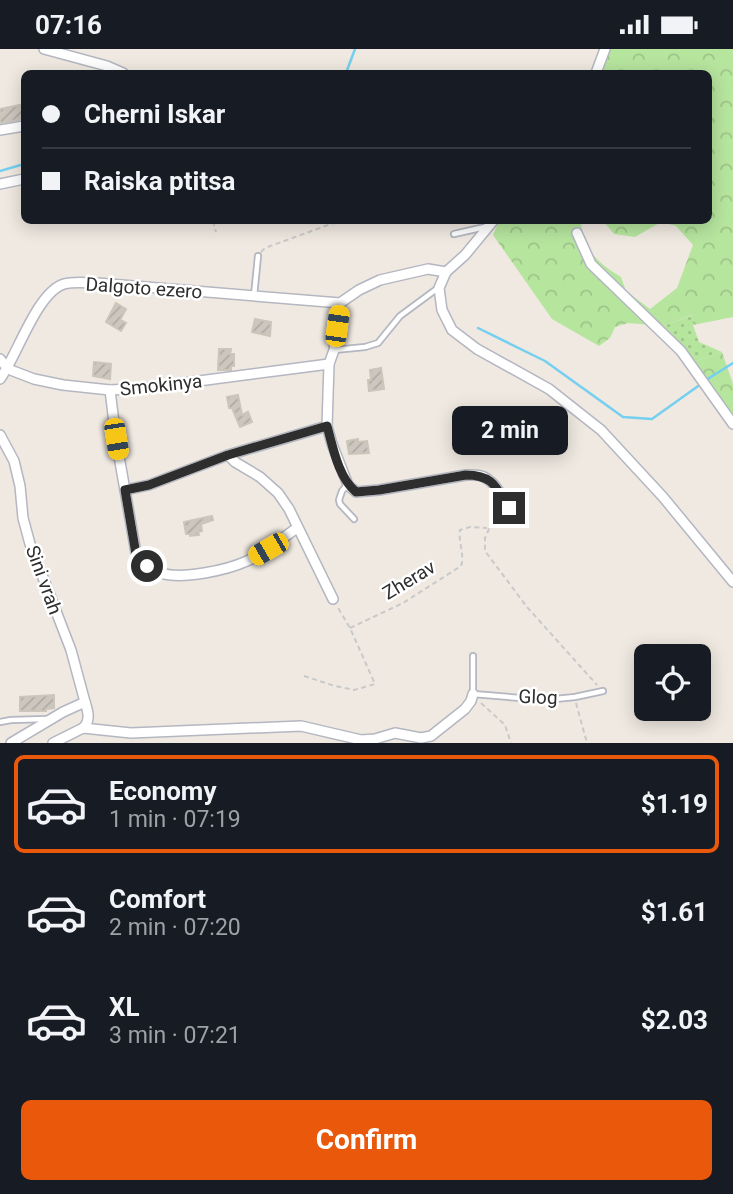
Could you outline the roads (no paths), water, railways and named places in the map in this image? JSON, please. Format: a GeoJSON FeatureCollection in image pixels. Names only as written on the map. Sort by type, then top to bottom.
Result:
{"type":"FeatureCollection","features":[{"type":"Feature","properties":{"kind":"street"},"geometry":{"type":"LineString","coordinates":[[44,49],[117,70]]}},
{"type":"Feature","properties":{"kind":"street"},"geometry":{"type":"LineString","coordinates":[[69,57],[80,49]]}},
{"type":"Feature","properties":{"kind":"street"},"geometry":{"type":"LineString","coordinates":[[597,70],[605,49]]}},
{"type":"Feature","properties":{"kind":"street"},"geometry":{"type":"LineString","coordinates":[[0,130],[21,126]]}},
{"type":"Feature","properties":{"kind":"street"},"geometry":{"type":"LineString","coordinates":[[0,184],[21,180]]}},
{"type":"Feature","properties":{"kind":"street"},"geometry":{"type":"LineString","coordinates":[[490,224],[466,255],[446,272],[439,288],[442,310],[452,330],[477,349],[549,389],[601,430],[663,497],[733,582]]}},
{"type":"Feature","properties":{"kind":"street"},"geometry":{"type":"LineString","coordinates":[[577,233],[591,264],[681,351],[733,425]]}},
{"type":"Feature","properties":{"kind":"street"},"geometry":{"type":"LineString","coordinates":[[446,272],[428,269],[380,279],[340,303],[334,350],[329,364],[327,426],[348,485],[356,492],[476,475],[485,477],[496,487],[509,508],[508,516]]}},
{"type":"Feature","properties":{"kind":"street","name":"Dalgoto ezero"},"geometry":{"type":"LineString","coordinates":[[0,379],[8,369],[39,307],[54,289],[63,284],[97,283],[340,303]]}},
{"type":"Feature","properties":{"kind":"street"},"geometry":{"type":"LineString","coordinates":[[0,359],[8,369]]}},
{"type":"Feature","properties":{"kind":"street","name":"Smokinya"},"geometry":{"type":"LineString","coordinates":[[8,369],[34,379],[62,385],[110,390],[145,389],[329,364]]}},
{"type":"Feature","properties":{"kind":"street"},"geometry":{"type":"LineString","coordinates":[[110,390],[136,554],[140,561],[162,573],[186,575],[234,566],[250,560],[297,528]]}},
{"type":"Feature","properties":{"kind":"street"},"geometry":{"type":"LineString","coordinates":[[125,490],[149,485],[228,455],[327,426]]}},
{"type":"Feature","properties":{"kind":"street","name":"Sini vrah"},"geometry":{"type":"LineString","coordinates":[[0,435],[14,461],[30,544],[71,650],[88,717],[83,728]]}},
{"type":"Feature","properties":{"kind":"street"},"geometry":{"type":"LineString","coordinates":[[228,455],[278,493],[289,509],[333,599]]}},
{"type":"Feature","properties":{"kind":"street"},"geometry":{"type":"LineString","coordinates":[[53,743],[83,728],[131,733],[300,726],[360,740],[394,733],[421,739],[431,736],[465,709],[473,694]]}},
{"type":"Feature","properties":{"kind":"street"},"geometry":{"type":"LineString","coordinates":[[11,743],[85,702]]}},
{"type":"Feature","properties":{"kind":"lane"},"geometry":{"type":"LineString","coordinates":[[454,234],[488,224]]}},
{"type":"Feature","properties":{"kind":"lane"},"geometry":{"type":"LineString","coordinates":[[254,296],[258,256]]}},
{"type":"Feature","properties":{"kind":"lane"},"geometry":{"type":"LineString","coordinates":[[334,350],[377,343],[400,316],[439,288]]}},
{"type":"Feature","properties":{"kind":"lane"},"geometry":{"type":"LineString","coordinates":[[348,485],[339,500],[354,519]]}},
{"type":"Feature","properties":{"kind":"lane"},"geometry":{"type":"LineString","coordinates":[[473,656],[473,694]]}},
{"type":"Feature","properties":{"kind":"lane","name":"Glog"},"geometry":{"type":"LineString","coordinates":[[473,694],[545,700],[603,691]]}},
{"type":"Feature","properties":{"kind":"lane"},"geometry":{"type":"LineString","coordinates":[[0,722],[52,719]]}},
{"type":"Feature","properties":{"kind":"waterway"},"geometry":{"type":"LineString","coordinates":[[347,70],[355,49]]}},
{"type":"Feature","properties":{"kind":"waterway"},"geometry":{"type":"LineString","coordinates":[[0,171],[21,165]]}},
{"type":"Feature","properties":{"kind":"waterway"},"geometry":{"type":"LineString","coordinates":[[478,328],[545,361],[623,417],[652,419],[701,384]]}},
{"type":"Feature","properties":{"kind":"waterway"},"geometry":{"type":"LineString","coordinates":[[706,380],[733,363]]}}]}
